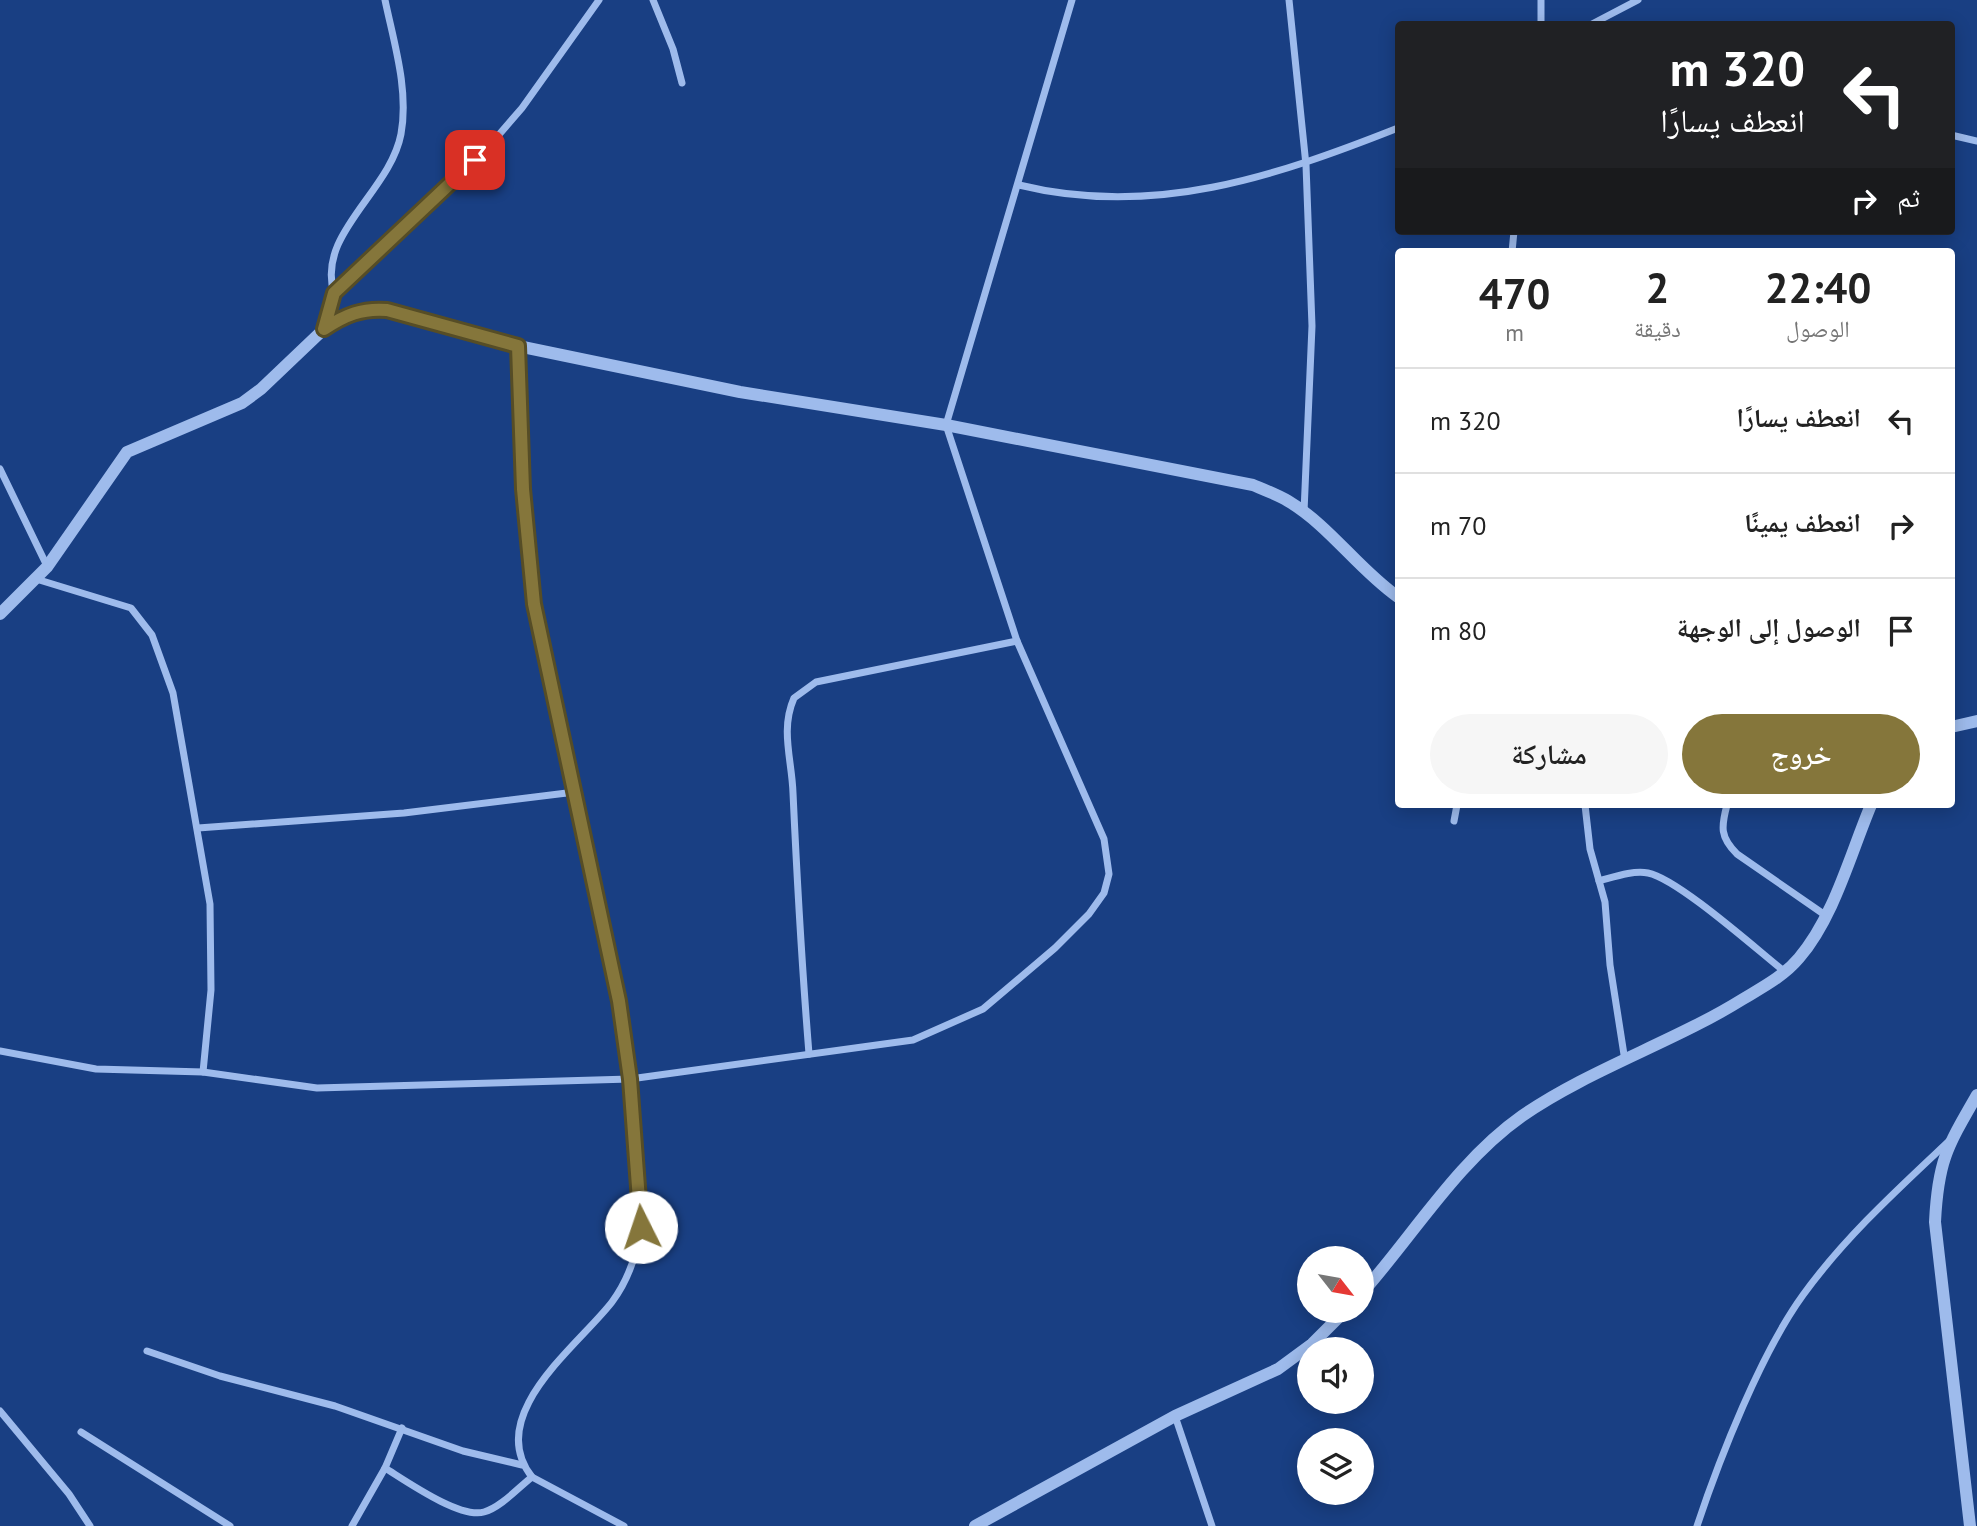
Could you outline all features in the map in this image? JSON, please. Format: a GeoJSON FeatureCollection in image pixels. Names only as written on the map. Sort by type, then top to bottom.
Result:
{"type":"FeatureCollection","features":[{"type":"Feature","properties":{"kind":"street"},"geometry":{"type":"LineString","coordinates":[[324,329],[334,293],[329,271],[332,257],[340,239],[385,173],[401,133],[400,70],[385,0]]}},
{"type":"Feature","properties":{"kind":"street"},"geometry":{"type":"LineString","coordinates":[[334,293],[490,145],[522,108],[599,0]]}},
{"type":"Feature","properties":{"kind":"street"},"geometry":{"type":"LineString","coordinates":[[653,0],[673,49],[682,83]]}},
{"type":"Feature","properties":{"kind":"street"},"geometry":{"type":"LineString","coordinates":[[0,1051],[96,1069],[203,1072],[317,1088],[630,1079],[913,1041],[983,1010],[1055,948],[1089,914],[1104,893],[1109,874],[1104,839],[1017,642],[946,425],[1072,0]]}},
{"type":"Feature","properties":{"kind":"street"},"geometry":{"type":"LineString","coordinates":[[1289,0],[1306,165],[1312,326],[1304,512]]}},
{"type":"Feature","properties":{"kind":"street"},"geometry":{"type":"LineString","coordinates":[[1541,0],[1541,21]]}},
{"type":"Feature","properties":{"kind":"street"},"geometry":{"type":"LineString","coordinates":[[1598,21],[1638,0]]}},
{"type":"Feature","properties":{"kind":"street"},"geometry":{"type":"LineString","coordinates":[[1019,186],[1063,196],[1135,198],[1209,190],[1306,165],[1395,129]]}},
{"type":"Feature","properties":{"kind":"street"},"geometry":{"type":"LineString","coordinates":[[1955,136],[1977,141]]}},
{"type":"Feature","properties":{"kind":"street"},"geometry":{"type":"LineString","coordinates":[[0,614],[47,567],[127,452],[242,403],[261,389],[324,329],[346,315],[371,309],[387,310],[518,346],[740,392],[946,425],[1254,485],[1288,500],[1304,512],[1373,579],[1395,595]]}},
{"type":"Feature","properties":{"kind":"street"},"geometry":{"type":"LineString","coordinates":[[518,346],[523,489],[534,604],[619,1001],[630,1079],[641,1227],[637,1251],[628,1277],[613,1301],[551,1366],[538,1386],[520,1433],[523,1465],[532,1477],[624,1526]]}},
{"type":"Feature","properties":{"kind":"street"},"geometry":{"type":"LineString","coordinates":[[0,469],[47,567]]}},
{"type":"Feature","properties":{"kind":"street"},"geometry":{"type":"LineString","coordinates":[[36,579],[113,600],[131,608],[144,621],[152,635],[173,693],[198,828],[212,941],[203,1072]]}},
{"type":"Feature","properties":{"kind":"street"},"geometry":{"type":"LineString","coordinates":[[809,1054],[800,947],[793,785],[786,730],[794,698],[816,682],[1017,642]]}},
{"type":"Feature","properties":{"kind":"street"},"geometry":{"type":"LineString","coordinates":[[1955,726],[1977,721]]}},
{"type":"Feature","properties":{"kind":"street"},"geometry":{"type":"LineString","coordinates":[[198,828],[404,813],[575,792]]}},
{"type":"Feature","properties":{"kind":"street"},"geometry":{"type":"LineString","coordinates":[[1454,821],[1456,808]]}},
{"type":"Feature","properties":{"kind":"street"},"geometry":{"type":"LineString","coordinates":[[1585,808],[1590,849],[1600,881],[1625,1062]]}},
{"type":"Feature","properties":{"kind":"street"},"geometry":{"type":"LineString","coordinates":[[1726,808],[1722,824],[1726,843],[1737,854],[1825,915]]}},
{"type":"Feature","properties":{"kind":"street"},"geometry":{"type":"LineString","coordinates":[[1374,1279],[1494,1138],[1550,1099],[1714,1017],[1786,972],[1812,940],[1825,915],[1870,808]]}},
{"type":"Feature","properties":{"kind":"street"},"geometry":{"type":"LineString","coordinates":[[1600,881],[1634,873],[1658,876],[1682,891],[1786,972]]}},
{"type":"Feature","properties":{"kind":"street"},"geometry":{"type":"LineString","coordinates":[[1970,1526],[1935,1222],[1939,1173],[1950,1140],[1977,1095]]}},
{"type":"Feature","properties":{"kind":"street"},"geometry":{"type":"LineString","coordinates":[[1961,1122],[1977,1116]]}},
{"type":"Feature","properties":{"kind":"street"},"geometry":{"type":"LineString","coordinates":[[1697,1526],[1754,1389],[1802,1296],[1878,1208],[1950,1140]]}},
{"type":"Feature","properties":{"kind":"street"},"geometry":{"type":"LineString","coordinates":[[975,1526],[1175,1416],[1278,1368],[1311,1344],[1333,1323]]}},
{"type":"Feature","properties":{"kind":"street"},"geometry":{"type":"LineString","coordinates":[[147,1351],[220,1376],[335,1406],[463,1451],[523,1465]]}},
{"type":"Feature","properties":{"kind":"street"},"geometry":{"type":"LineString","coordinates":[[0,1412],[69,1493],[90,1526]]}},
{"type":"Feature","properties":{"kind":"street"},"geometry":{"type":"LineString","coordinates":[[1175,1416],[1212,1526]]}},
{"type":"Feature","properties":{"kind":"street"},"geometry":{"type":"LineString","coordinates":[[352,1526],[385,1468],[402,1428]]}},
{"type":"Feature","properties":{"kind":"street"},"geometry":{"type":"LineString","coordinates":[[81,1432],[230,1526]]}},
{"type":"Feature","properties":{"kind":"street"},"geometry":{"type":"LineString","coordinates":[[385,1468],[449,1505],[471,1513],[491,1509],[532,1477]]}},
{"type":"Feature","properties":{"kind":"route"},"geometry":{"type":"LineString","coordinates":[[475,160],[334,293],[324,329],[346,315],[371,309],[387,310],[518,346],[523,489],[534,604],[619,1001],[630,1079],[641,1227]]}}]}
